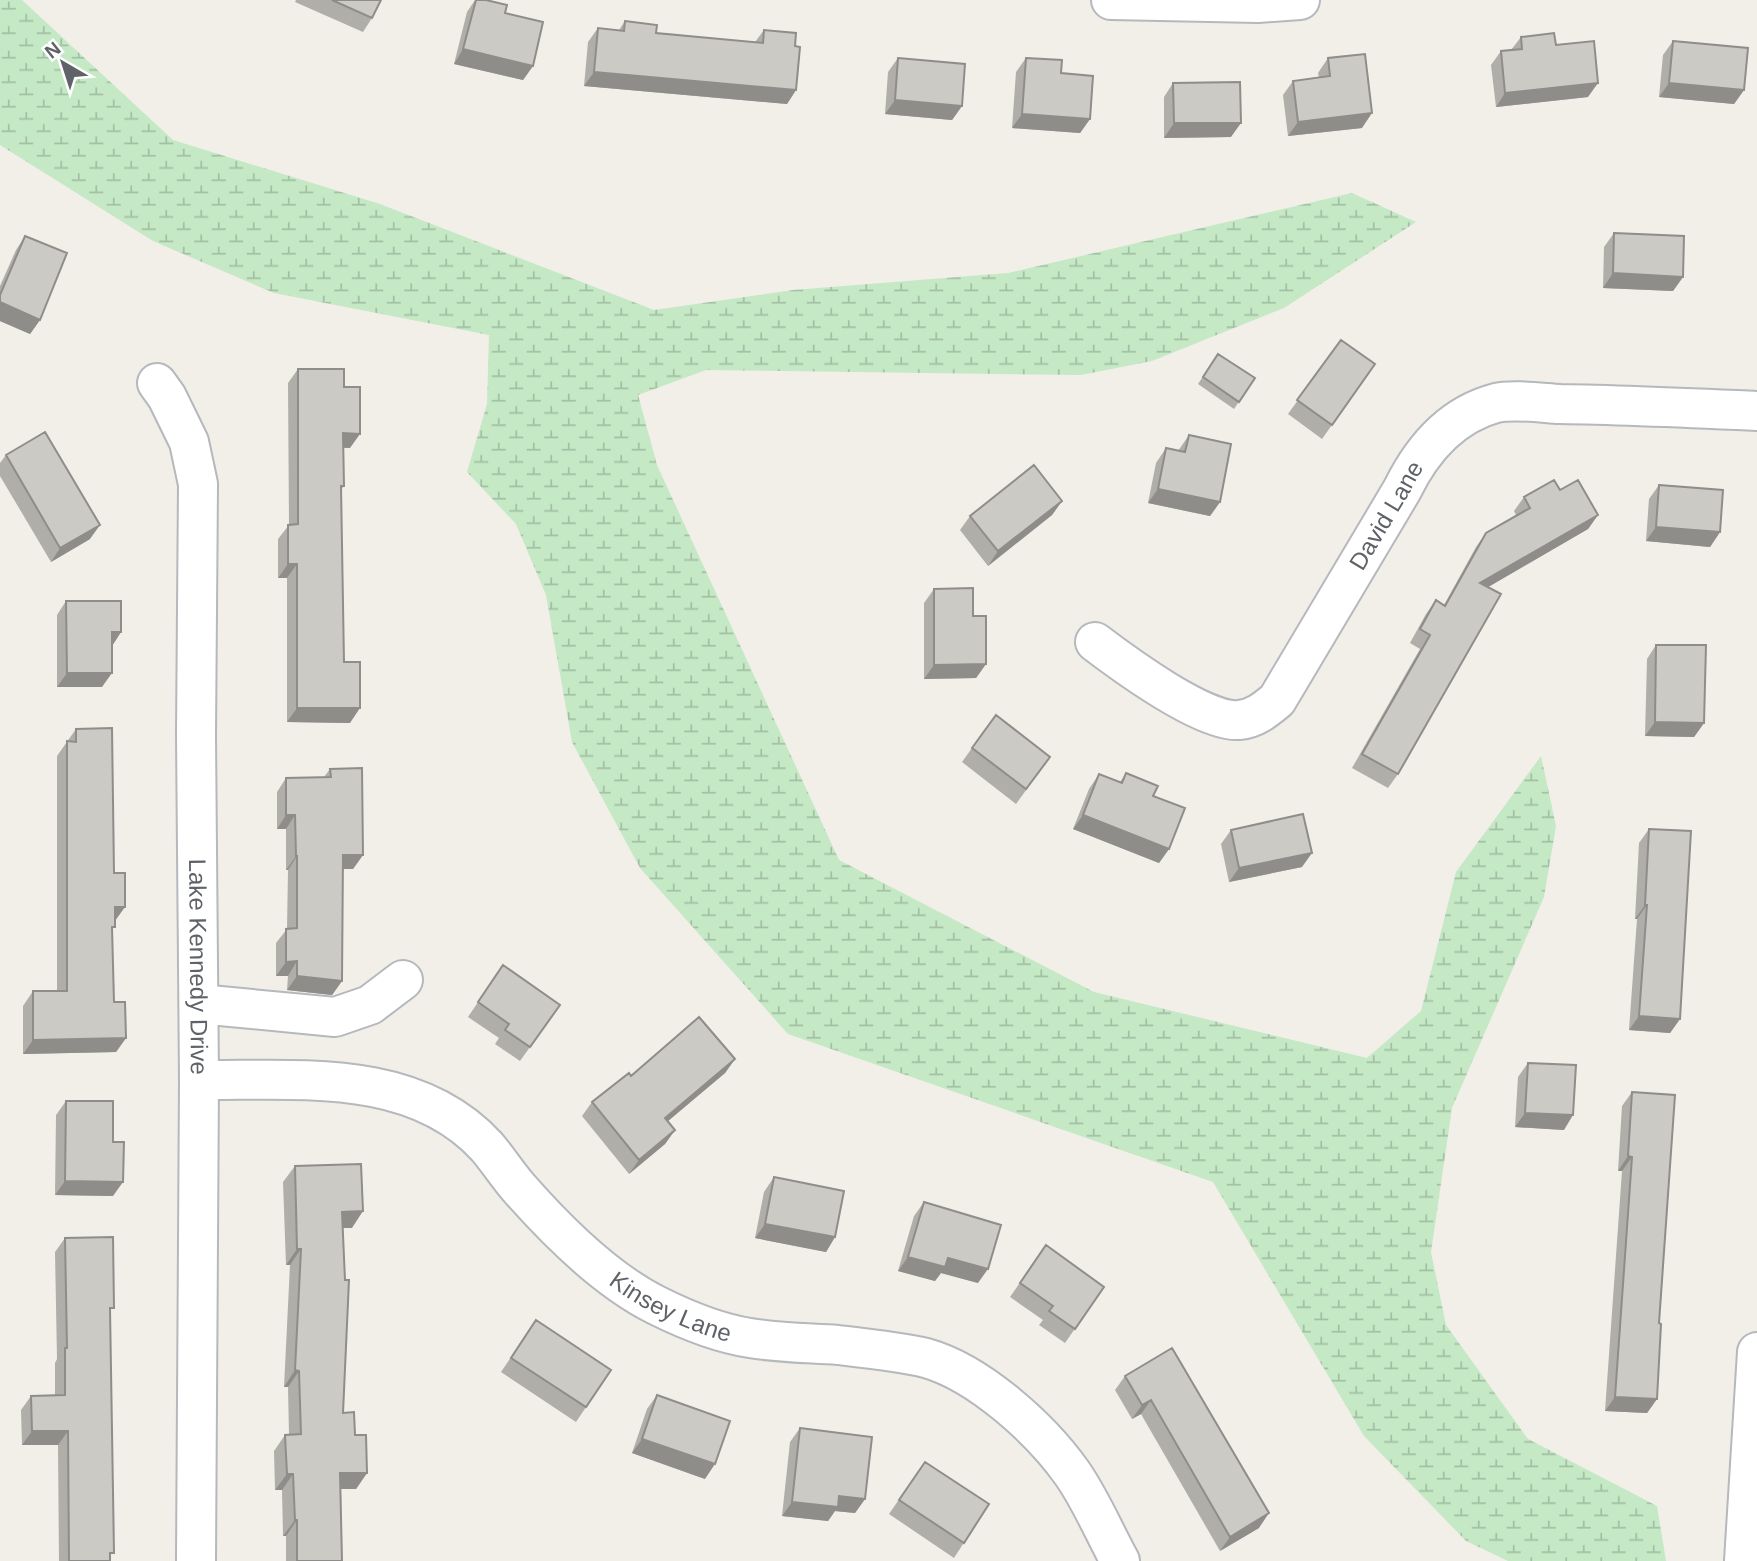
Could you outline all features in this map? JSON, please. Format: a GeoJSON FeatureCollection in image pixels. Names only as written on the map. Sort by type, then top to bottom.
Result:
{"type":"FeatureCollection","features":[{"type":"Feature","properties":{"kind":"street"},"geometry":{"type":"LineString","coordinates":[[1111,0],[1258,4],[1300,0]]}},
{"type":"Feature","properties":{"kind":"street","name":"Lake Kennedy Drive"},"geometry":{"type":"LineString","coordinates":[[157,383],[167,397],[189,442],[198,484],[196,735],[199,1080],[196,1561]]}},
{"type":"Feature","properties":{"kind":"street","name":"David Lane"},"geometry":{"type":"LineString","coordinates":[[1096,642],[1147,681],[1216,717],[1238,720],[1259,714],[1277,700],[1402,490],[1414,464],[1437,437],[1466,415],[1498,402],[1757,411]]}},
{"type":"Feature","properties":{"kind":"street"},"geometry":{"type":"LineString","coordinates":[[199,1004],[335,1017],[370,1005],[403,980]]}},
{"type":"Feature","properties":{"kind":"street","name":"Kinsey Lane"},"geometry":{"type":"LineString","coordinates":[[199,1080],[333,1082],[378,1087],[412,1097],[451,1118],[486,1146],[515,1184],[560,1233],[618,1281],[652,1304],[699,1326],[749,1338],[842,1346],[927,1359],[965,1376],[1009,1405],[1039,1433],[1073,1474],[1120,1561]]}},
{"type":"Feature","properties":{"kind":"street"},"geometry":{"type":"LineString","coordinates":[[1744,1561],[1757,1352]]}},
{"type":"Feature","properties":{"kind":"green space"},"geometry":{"type":"Polygon","coordinates":[[[0,0],[22,0],[173,140],[380,204],[654,310],[793,290],[1008,273],[1352,193],[1416,222],[1284,308],[1152,361],[1081,375],[706,370],[638,395],[657,465],[839,860],[1094,992],[1367,1058],[1421,1011],[1456,872],[1541,756],[1556,826],[1544,897],[1452,1108],[1431,1252],[1446,1325],[1528,1439],[1657,1506],[1666,1561],[1508,1561],[1466,1541],[1364,1436],[1213,1182],[788,1034],[640,868],[572,742],[546,595],[516,524],[467,472],[487,404],[489,335],[274,293],[153,241],[0,145],[0,0]]]}},
{"type":"Feature","properties":{"kind":"building"},"geometry":{"type":"Polygon","coordinates":[[[332,0],[381,0],[372,18],[332,0]]]}},
{"type":"Feature","properties":{"kind":"building"},"geometry":{"type":"Polygon","coordinates":[[[476,0],[507,5],[505,13],[543,22],[533,66],[463,49],[476,0]]]}},
{"type":"Feature","properties":{"kind":"building"},"geometry":{"type":"Polygon","coordinates":[[[625,21],[657,25],[656,33],[763,43],[764,30],[796,33],[795,46],[800,47],[796,90],[594,72],[598,28],[624,31],[625,21]]]}},
{"type":"Feature","properties":{"kind":"building"},"geometry":{"type":"Polygon","coordinates":[[[1554,33],[1556,45],[1594,41],[1598,83],[1505,93],[1501,51],[1522,49],[1521,37],[1554,33]]]}},
{"type":"Feature","properties":{"kind":"building"},"geometry":{"type":"Polygon","coordinates":[[[1673,41],[1748,48],[1744,90],[1669,83],[1673,41]]]}},
{"type":"Feature","properties":{"kind":"building"},"geometry":{"type":"Polygon","coordinates":[[[1365,54],[1372,113],[1298,122],[1293,81],[1330,76],[1328,58],[1365,54]]]}},
{"type":"Feature","properties":{"kind":"building"},"geometry":{"type":"Polygon","coordinates":[[[898,58],[965,64],[962,106],[895,100],[898,58]]]}},
{"type":"Feature","properties":{"kind":"building"},"geometry":{"type":"Polygon","coordinates":[[[1026,58],[1062,60],[1061,73],[1093,76],[1090,119],[1022,114],[1026,58]]]}},
{"type":"Feature","properties":{"kind":"building"},"geometry":{"type":"Polygon","coordinates":[[[1240,82],[1241,123],[1174,123],[1173,83],[1240,82]]]}},
{"type":"Feature","properties":{"kind":"building"},"geometry":{"type":"Polygon","coordinates":[[[1614,233],[1684,236],[1683,277],[1613,273],[1614,233]]]}},
{"type":"Feature","properties":{"kind":"building"},"geometry":{"type":"Polygon","coordinates":[[[25,236],[67,253],[40,320],[0,302],[0,295],[25,236]]]}},
{"type":"Feature","properties":{"kind":"building"},"geometry":{"type":"Polygon","coordinates":[[[1341,340],[1375,364],[1332,425],[1297,400],[1341,340]]]}},
{"type":"Feature","properties":{"kind":"building"},"geometry":{"type":"Polygon","coordinates":[[[1218,354],[1255,378],[1239,402],[1203,377],[1218,354]]]}},
{"type":"Feature","properties":{"kind":"building"},"geometry":{"type":"Polygon","coordinates":[[[298,369],[344,369],[344,387],[360,387],[360,434],[343,433],[344,486],[341,486],[344,662],[360,662],[360,708],[297,708],[297,564],[288,564],[288,525],[298,524],[298,369]]]}},
{"type":"Feature","properties":{"kind":"building"},"geometry":{"type":"Polygon","coordinates":[[[45,432],[100,525],[60,548],[6,455],[45,432]]]}},
{"type":"Feature","properties":{"kind":"building"},"geometry":{"type":"Polygon","coordinates":[[[1189,435],[1231,444],[1220,502],[1158,489],[1166,448],[1185,452],[1189,435]]]}},
{"type":"Feature","properties":{"kind":"building"},"geometry":{"type":"Polygon","coordinates":[[[1034,465],[1062,501],[998,551],[970,516],[1034,465]]]}},
{"type":"Feature","properties":{"kind":"building"},"geometry":{"type":"Polygon","coordinates":[[[1554,480],[1560,490],[1578,480],[1598,515],[1480,583],[1501,594],[1398,774],[1362,754],[1430,635],[1420,629],[1436,600],[1445,606],[1486,533],[1530,508],[1524,497],[1554,480]]]}},
{"type":"Feature","properties":{"kind":"building"},"geometry":{"type":"Polygon","coordinates":[[[1659,485],[1723,490],[1720,532],[1656,527],[1659,485]]]}},
{"type":"Feature","properties":{"kind":"building"},"geometry":{"type":"Polygon","coordinates":[[[973,588],[973,616],[986,616],[986,664],[934,665],[934,589],[973,588]]]}},
{"type":"Feature","properties":{"kind":"building"},"geometry":{"type":"Polygon","coordinates":[[[66,601],[121,601],[121,632],[112,632],[112,673],[67,673],[66,601]]]}},
{"type":"Feature","properties":{"kind":"building"},"geometry":{"type":"Polygon","coordinates":[[[1656,645],[1706,645],[1704,723],[1655,722],[1656,645]]]}},
{"type":"Feature","properties":{"kind":"building"},"geometry":{"type":"Polygon","coordinates":[[[996,715],[1050,757],[1026,789],[972,748],[996,715]]]}},
{"type":"Feature","properties":{"kind":"building"},"geometry":{"type":"Polygon","coordinates":[[[112,728],[114,873],[125,873],[125,907],[115,907],[115,927],[112,927],[114,1002],[125,1002],[126,1038],[33,1040],[33,991],[67,991],[67,741],[76,742],[76,729],[112,728]]]}},
{"type":"Feature","properties":{"kind":"building"},"geometry":{"type":"Polygon","coordinates":[[[362,768],[363,855],[343,855],[342,981],[297,976],[297,961],[286,962],[286,929],[297,928],[297,856],[295,815],[286,815],[286,778],[331,777],[330,769],[362,768]]]}},
{"type":"Feature","properties":{"kind":"building"},"geometry":{"type":"Polygon","coordinates":[[[1126,773],[1158,786],[1153,796],[1185,808],[1169,849],[1083,815],[1099,774],[1122,783],[1126,773]]]}},
{"type":"Feature","properties":{"kind":"building"},"geometry":{"type":"Polygon","coordinates":[[[1303,814],[1312,853],[1239,868],[1231,830],[1303,814]]]}},
{"type":"Feature","properties":{"kind":"building"},"geometry":{"type":"Polygon","coordinates":[[[1649,829],[1691,831],[1680,1019],[1639,1016],[1649,829]]]}},
{"type":"Feature","properties":{"kind":"building"},"geometry":{"type":"Polygon","coordinates":[[[503,965],[560,1005],[530,1047],[505,1030],[509,1024],[478,1002],[503,965]]]}},
{"type":"Feature","properties":{"kind":"building"},"geometry":{"type":"Polygon","coordinates":[[[699,1017],[735,1059],[665,1118],[675,1130],[639,1160],[592,1102],[629,1073],[631,1076],[699,1017]]]}},
{"type":"Feature","properties":{"kind":"building"},"geometry":{"type":"Polygon","coordinates":[[[1528,1063],[1576,1065],[1573,1115],[1525,1113],[1528,1063]]]}},
{"type":"Feature","properties":{"kind":"building"},"geometry":{"type":"Polygon","coordinates":[[[1632,1092],[1675,1095],[1659,1323],[1657,1399],[1615,1397],[1632,1157],[1628,1156],[1632,1092]]]}},
{"type":"Feature","properties":{"kind":"building"},"geometry":{"type":"Polygon","coordinates":[[[66,1101],[113,1101],[113,1142],[124,1142],[123,1182],[65,1181],[66,1101]]]}},
{"type":"Feature","properties":{"kind":"building"},"geometry":{"type":"Polygon","coordinates":[[[361,1164],[363,1211],[342,1212],[345,1280],[349,1280],[343,1413],[354,1412],[355,1435],[366,1435],[367,1473],[340,1473],[342,1561],[297,1561],[293,1474],[287,1474],[285,1435],[301,1434],[299,1371],[295,1370],[301,1249],[297,1249],[295,1166],[361,1164]]]}},
{"type":"Feature","properties":{"kind":"building"},"geometry":{"type":"Polygon","coordinates":[[[774,1177],[844,1191],[835,1237],[765,1224],[774,1177]]]}},
{"type":"Feature","properties":{"kind":"building"},"geometry":{"type":"Polygon","coordinates":[[[924,1202],[1001,1225],[988,1269],[948,1258],[945,1267],[908,1257],[924,1202]]]}},
{"type":"Feature","properties":{"kind":"building"},"geometry":{"type":"Polygon","coordinates":[[[113,1237],[114,1308],[110,1308],[114,1553],[110,1553],[110,1561],[69,1561],[68,1431],[32,1431],[31,1396],[65,1395],[65,1238],[113,1237]]]}},
{"type":"Feature","properties":{"kind":"building"},"geometry":{"type":"Polygon","coordinates":[[[1046,1245],[1104,1287],[1075,1329],[1049,1311],[1053,1306],[1020,1283],[1046,1245]]]}},
{"type":"Feature","properties":{"kind":"building"},"geometry":{"type":"Polygon","coordinates":[[[536,1320],[611,1370],[586,1407],[511,1358],[536,1320]]]}},
{"type":"Feature","properties":{"kind":"building"},"geometry":{"type":"Polygon","coordinates":[[[1172,1348],[1269,1513],[1230,1537],[1151,1400],[1142,1405],[1125,1376],[1172,1348]]]}},
{"type":"Feature","properties":{"kind":"building"},"geometry":{"type":"Polygon","coordinates":[[[657,1395],[730,1421],[715,1464],[642,1439],[657,1395]]]}},
{"type":"Feature","properties":{"kind":"building"},"geometry":{"type":"Polygon","coordinates":[[[800,1428],[872,1437],[865,1499],[839,1496],[838,1507],[792,1502],[800,1428]]]}},
{"type":"Feature","properties":{"kind":"building"},"geometry":{"type":"Polygon","coordinates":[[[925,1462],[989,1504],[964,1543],[899,1500],[925,1462]]]}}]}
